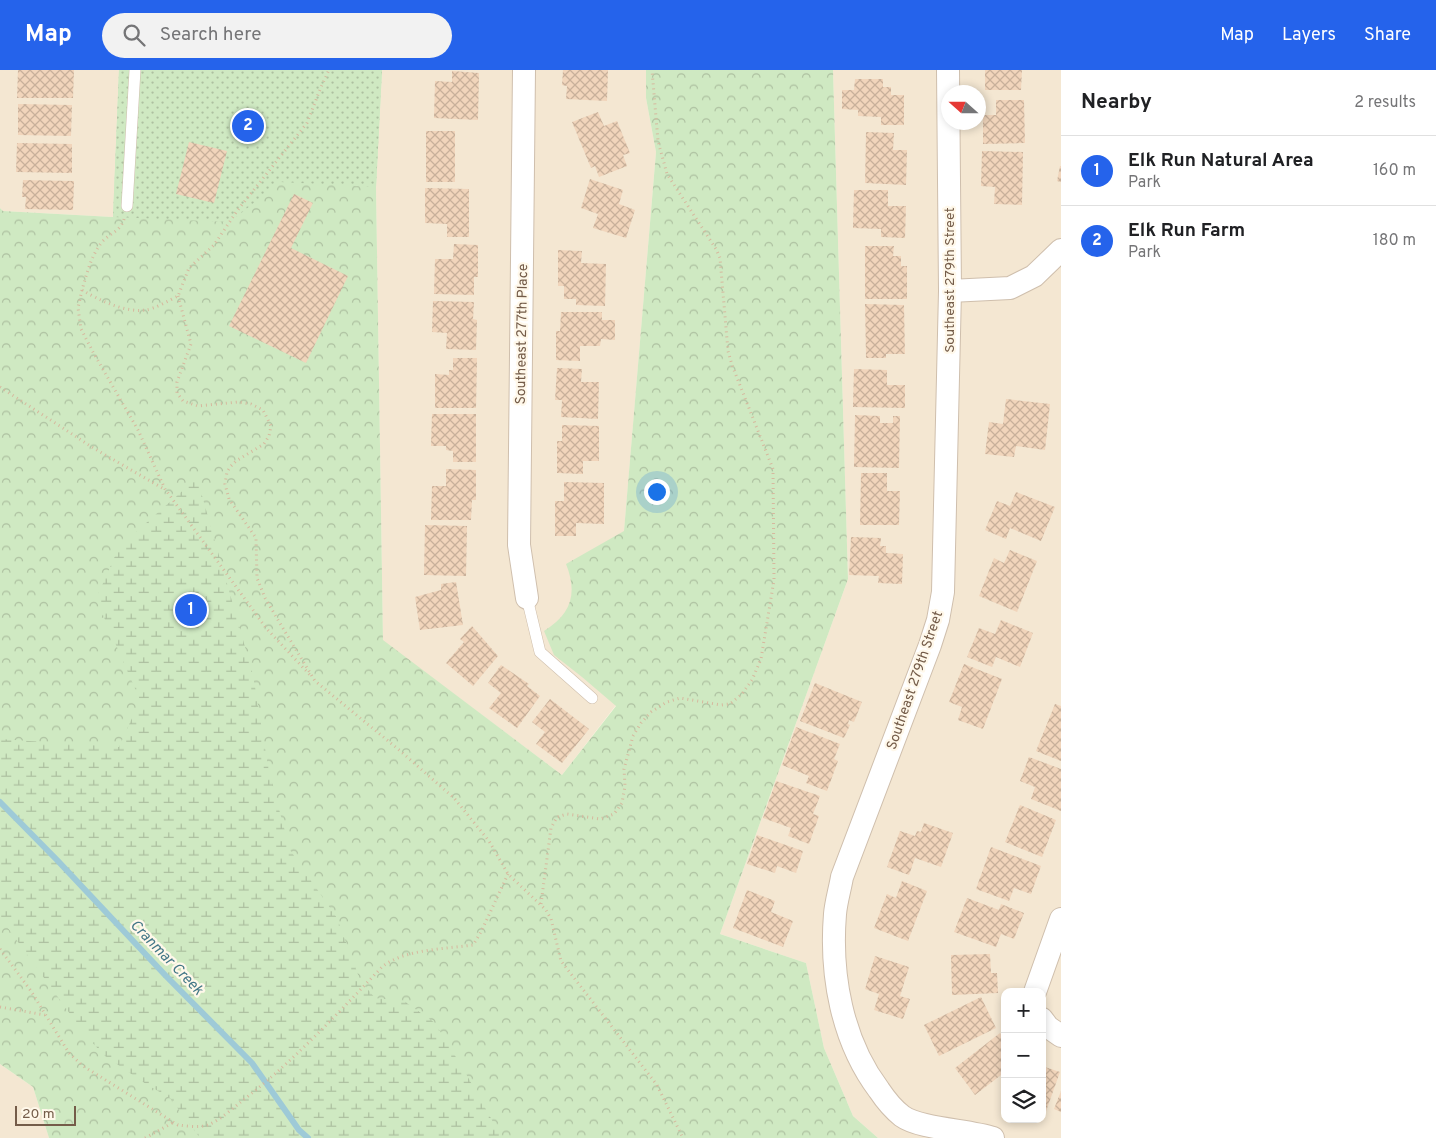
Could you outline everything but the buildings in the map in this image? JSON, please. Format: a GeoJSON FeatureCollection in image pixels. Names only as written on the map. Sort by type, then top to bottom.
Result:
{"type":"FeatureCollection","features":[{"type":"Feature","properties":{"kind":"street","name":"Southeast 277th Place"},"geometry":{"type":"LineString","coordinates":[[524,70],[519,545],[527,598]]}},
{"type":"Feature","properties":{"kind":"street","name":"Southeast 279th Street"},"geometry":{"type":"LineString","coordinates":[[948,70],[950,291],[943,592],[938,620],[842,877],[835,913],[835,954],[838,998],[850,1041],[866,1073],[884,1097],[902,1116],[927,1124],[993,1138]]}},
{"type":"Feature","properties":{"kind":"street"},"geometry":{"type":"LineString","coordinates":[[950,291],[1010,288],[1034,276],[1061,250]]}},
{"type":"Feature","properties":{"kind":"street"},"geometry":{"type":"LineString","coordinates":[[1035,988],[1061,919]]}},
{"type":"Feature","properties":{"kind":"street"},"geometry":{"type":"LineString","coordinates":[[1046,1024],[1061,1036]]}},
{"type":"Feature","properties":{"kind":"lane"},"geometry":{"type":"LineString","coordinates":[[127,206],[134,70]]}},
{"type":"Feature","properties":{"kind":"lane"},"geometry":{"type":"LineString","coordinates":[[527,598],[540,652],[592,698]]}},
{"type":"Feature","properties":{"kind":"path"},"geometry":{"type":"LineString","coordinates":[[315,681],[265,598],[257,578],[256,538],[229,499],[224,484],[226,472],[236,461],[264,444],[269,436],[271,426],[264,410],[251,404],[238,402],[198,406],[183,402],[177,393],[177,382],[191,344],[178,296],[189,268],[214,245],[237,211],[307,123],[321,86],[330,70]]}},
{"type":"Feature","properties":{"kind":"path"},"geometry":{"type":"LineString","coordinates":[[540,905],[551,828],[557,816],[567,814],[600,820],[614,814],[622,803],[625,786],[624,769],[633,736],[651,712],[667,702],[680,698],[721,705],[730,704],[742,694],[752,680],[760,659],[774,580],[773,469],[728,351],[720,258],[667,174],[658,141],[652,70]]}},
{"type":"Feature","properties":{"kind":"path"},"geometry":{"type":"LineString","coordinates":[[127,206],[122,225],[103,241],[91,260],[78,308],[81,329],[138,430],[165,489],[266,628],[315,681],[454,798],[489,841],[503,868],[546,910],[551,919],[562,961],[657,1085],[683,1138]]}},
{"type":"Feature","properties":{"kind":"path"},"geometry":{"type":"LineString","coordinates":[[82,290],[106,302],[126,308],[146,310],[178,296]]}},
{"type":"Feature","properties":{"kind":"path"},"geometry":{"type":"LineString","coordinates":[[0,387],[95,449],[165,489]]}},
{"type":"Feature","properties":{"kind":"path"},"geometry":{"type":"LineString","coordinates":[[0,949],[31,991],[69,1053],[83,1066],[178,1125],[189,1127],[207,1125],[271,1078],[309,1043],[383,966],[393,959],[407,954],[473,945],[508,874]]}},
{"type":"Feature","properties":{"kind":"path"},"geometry":{"type":"LineString","coordinates":[[0,1007],[45,1014]]}},
{"type":"Feature","properties":{"kind":"path"},"geometry":{"type":"LineString","coordinates":[[145,1138],[174,1122]]}},
{"type":"Feature","properties":{"kind":"shaded area"},"geometry":{"type":"Polygon","coordinates":[[[0,70],[119,70],[113,217],[3,211],[0,208],[0,70]]]}},
{"type":"Feature","properties":{"kind":"shaded area"},"geometry":{"type":"Polygon","coordinates":[[[382,70],[646,70],[646,98],[656,152],[624,532],[616,705],[562,775],[383,641],[376,187],[382,70]]]}},
{"type":"Feature","properties":{"kind":"shaded area"},"geometry":{"type":"Polygon","coordinates":[[[833,70],[1061,70],[1061,1138],[878,1138],[853,1116],[824,1048],[806,963],[720,934],[848,579],[833,70]]]}},
{"type":"Feature","properties":{"kind":"shaded area"},"geometry":{"type":"Polygon","coordinates":[[[0,1064],[33,1087],[49,1138],[0,1138],[0,1064]]]}},
{"type":"Feature","properties":{"kind":"green space"},"geometry":{"type":"Polygon","coordinates":[[[119,70],[382,70],[376,187],[383,640],[562,775],[616,706],[554,655],[544,631],[561,618],[570,602],[570,575],[566,564],[624,531],[656,152],[646,98],[646,70],[833,70],[848,579],[720,934],[806,963],[824,1048],[853,1116],[878,1138],[49,1138],[33,1087],[0,1064],[0,208],[3,211],[113,217],[119,70]]]}},
{"type":"Feature","properties":{"kind":"green space"},"geometry":{"type":"Polygon","coordinates":[[[119,70],[382,70],[376,187],[280,182],[230,222],[113,217],[119,70]]]}},
{"type":"Feature","properties":{"kind":"green space"},"geometry":{"type":"Polygon","coordinates":[[[197,478],[253,675],[269,772],[290,850],[337,918],[360,980],[375,998],[404,1001],[435,1023],[502,1138],[200,1138],[170,1098],[105,1056],[86,1036],[0,917],[0,739],[119,747],[140,700],[96,599],[119,547],[197,478]]]}},
{"type":"Feature","properties":{"kind":"waterway","name":"Cranmar Creek"},"geometry":{"type":"LineString","coordinates":[[0,802],[252,1063],[299,1130],[308,1138]]}},
{"type":"Feature","properties":{"kind":"place","name":"Elk Run Farm"},"geometry":{"type":"Point","coordinates":[248,126]}},
{"type":"Feature","properties":{"kind":"place","name":"Elk Run Natural Area"},"geometry":{"type":"Point","coordinates":[191,610]}}]}
